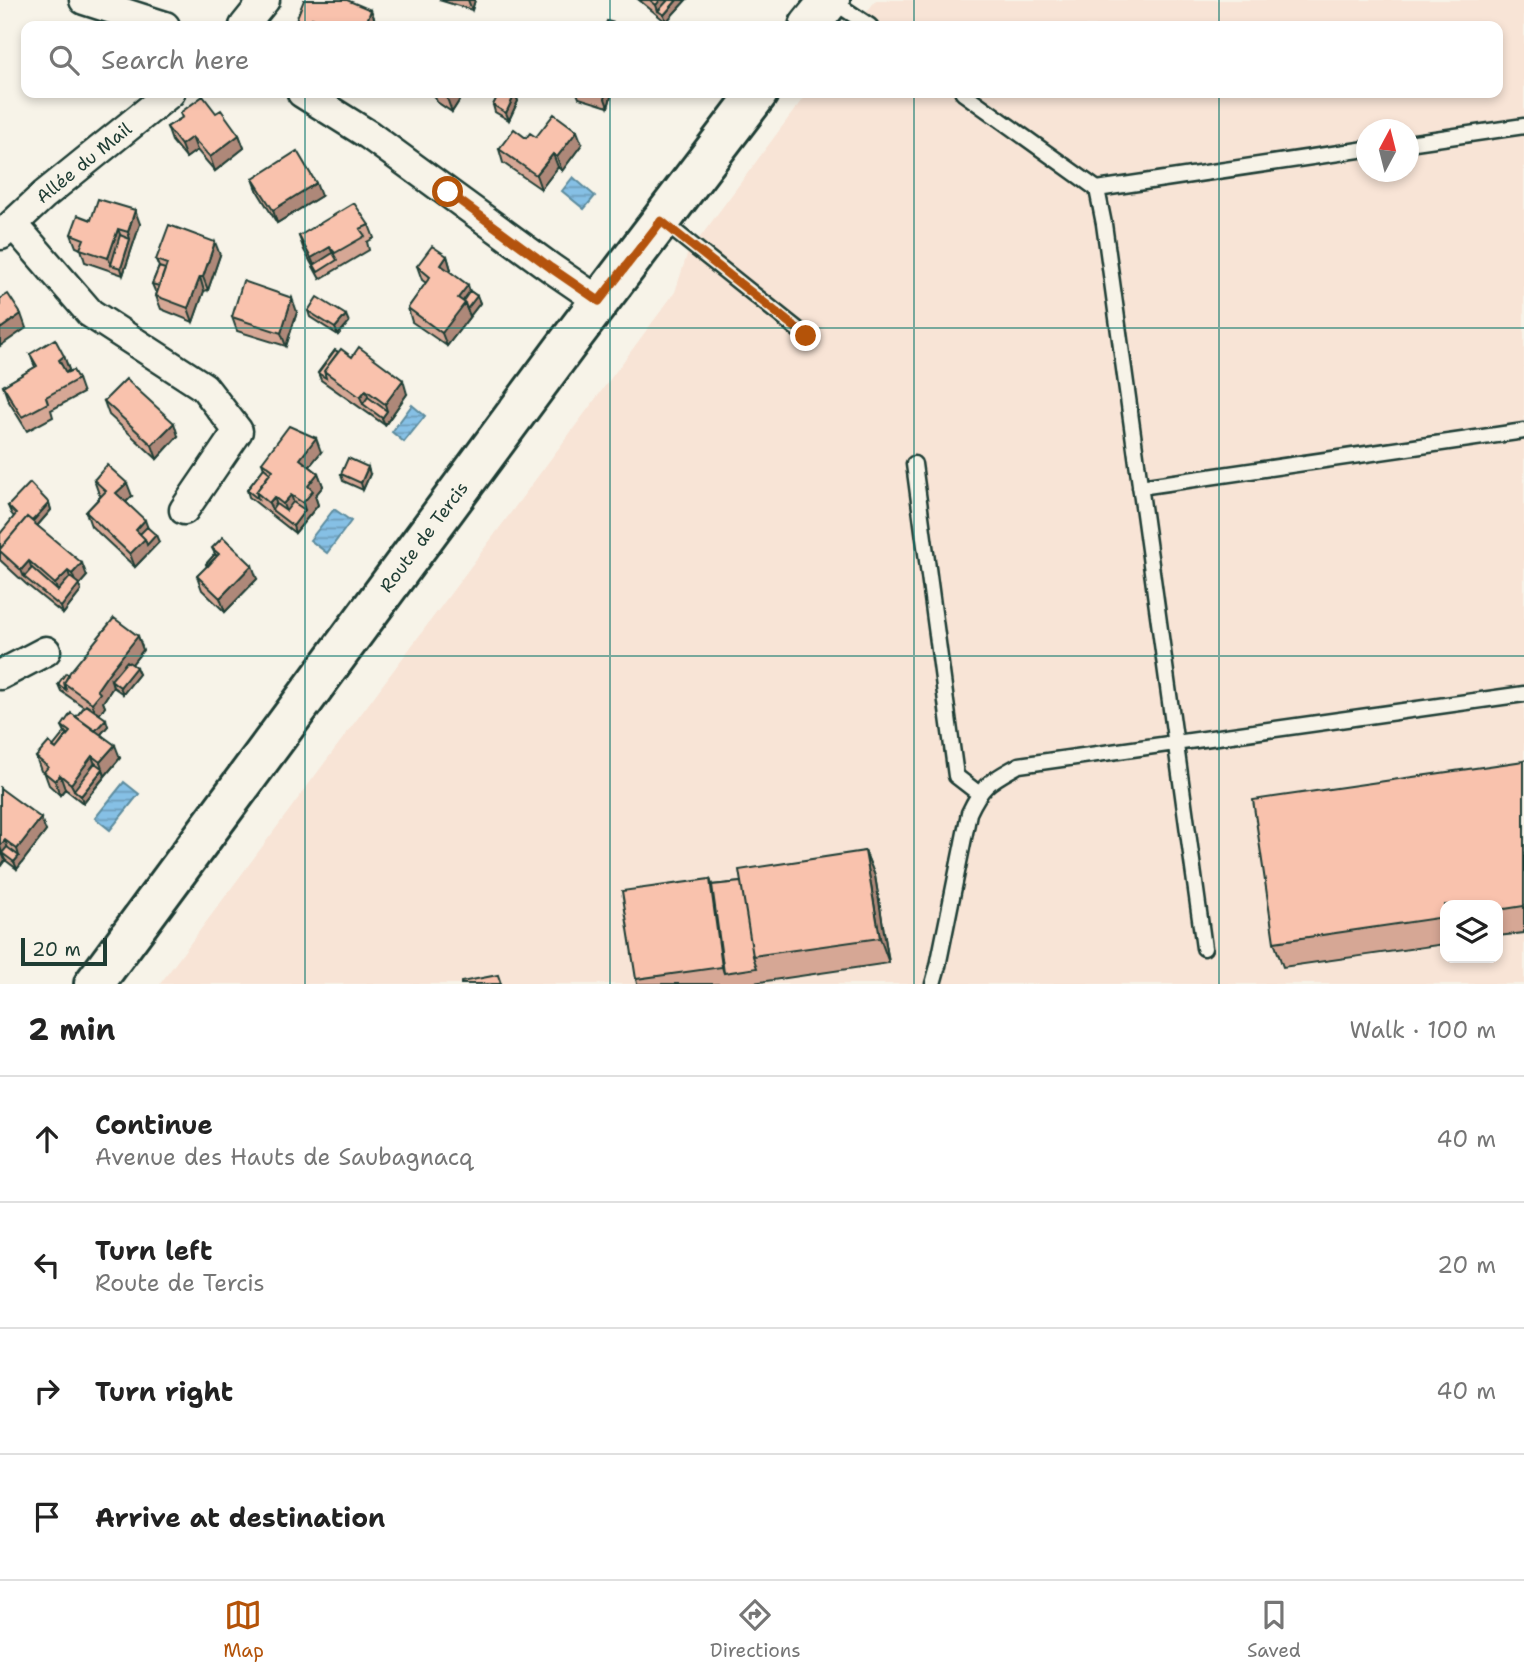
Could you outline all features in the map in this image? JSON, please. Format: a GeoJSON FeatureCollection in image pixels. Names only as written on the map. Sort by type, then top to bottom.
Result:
{"type":"FeatureCollection","features":[{"type":"Feature","properties":{"kind":"main road"},"geometry":{"type":"LineString","coordinates":[[814,21],[830,0]]}},
{"type":"Feature","properties":{"kind":"main road","name":"Route de Tercis"},"geometry":{"type":"LineString","coordinates":[[94,984],[599,301],[754,98]]}},
{"type":"Feature","properties":{"kind":"street"},"geometry":{"type":"LineString","coordinates":[[84,0],[150,21]]}},
{"type":"Feature","properties":{"kind":"street"},"geometry":{"type":"LineString","coordinates":[[248,21],[265,0]]}},
{"type":"Feature","properties":{"kind":"street","name":"Allée du Mail"},"geometry":{"type":"LineString","coordinates":[[6,229],[164,98]]}},
{"type":"Feature","properties":{"kind":"street"},"geometry":{"type":"LineString","coordinates":[[310,98],[369,135],[599,301]]}},
{"type":"Feature","properties":{"kind":"street"},"geometry":{"type":"LineString","coordinates":[[6,229],[90,313],[204,387],[238,431],[184,510]]}},
{"type":"Feature","properties":{"kind":"street"},"geometry":{"type":"LineString","coordinates":[[0,675],[46,651]]}},
{"type":"Feature","properties":{"kind":"lane"},"geometry":{"type":"LineString","coordinates":[[830,0],[862,21]]}},
{"type":"Feature","properties":{"kind":"lane"},"geometry":{"type":"LineString","coordinates":[[970,98],[1097,189],[1204,948]]}},
{"type":"Feature","properties":{"kind":"lane"},"geometry":{"type":"LineString","coordinates":[[1419,142],[1524,126]]}},
{"type":"Feature","properties":{"kind":"lane"},"geometry":{"type":"LineString","coordinates":[[1097,189],[1356,151]]}},
{"type":"Feature","properties":{"kind":"lane"},"geometry":{"type":"LineString","coordinates":[[661,221],[806,336]]}},
{"type":"Feature","properties":{"kind":"lane"},"geometry":{"type":"LineString","coordinates":[[1140,487],[1524,432]]}},
{"type":"Feature","properties":{"kind":"lane"},"geometry":{"type":"LineString","coordinates":[[914,464],[956,776],[978,793]]}},
{"type":"Feature","properties":{"kind":"lane"},"geometry":{"type":"LineString","coordinates":[[933,984],[969,813],[978,793],[993,780],[1019,765],[1524,694]]}},
{"type":"Feature","properties":{"kind":"shaded area"},"geometry":{"type":"Polygon","coordinates":[[[876,0],[1524,0],[1524,984],[160,984],[675,292],[687,255],[803,98],[1503,98],[1503,21],[860,21],[876,0]]]}},
{"type":"Feature","properties":{"kind":"water"},"geometry":{"type":"Polygon","coordinates":[[[573,177],[595,196],[584,209],[562,191],[573,177]]]}},
{"type":"Feature","properties":{"kind":"water"},"geometry":{"type":"Polygon","coordinates":[[[412,405],[425,416],[404,442],[392,432],[412,405]]]}},
{"type":"Feature","properties":{"kind":"water"},"geometry":{"type":"Polygon","coordinates":[[[334,509],[351,521],[327,553],[310,540],[334,509]]]}},
{"type":"Feature","properties":{"kind":"water"},"geometry":{"type":"Polygon","coordinates":[[[124,782],[139,794],[110,830],[95,818],[124,782]]]}},
{"type":"Feature","properties":{"kind":"building"},"geometry":{"type":"Polygon","coordinates":[[[304,0],[347,0],[371,10],[367,21],[320,21],[312,18],[310,21],[296,20],[304,0]]]}},
{"type":"Feature","properties":{"kind":"building"},"geometry":{"type":"Polygon","coordinates":[[[668,0],[677,0],[664,15],[658,11],[668,0]]]}},
{"type":"Feature","properties":{"kind":"building"},"geometry":{"type":"Polygon","coordinates":[[[200,98],[205,98],[216,113],[221,110],[239,135],[210,157],[192,137],[181,145],[167,127],[183,117],[180,113],[200,98]]]}},
{"type":"Feature","properties":{"kind":"building"},"geometry":{"type":"Polygon","coordinates":[[[496,98],[513,98],[506,113],[493,105],[496,98]]]}},
{"type":"Feature","properties":{"kind":"building"},"geometry":{"type":"Polygon","coordinates":[[[554,114],[577,131],[557,157],[553,154],[536,175],[499,149],[514,129],[526,138],[530,133],[536,137],[554,114]]]}},
{"type":"Feature","properties":{"kind":"building"},"geometry":{"type":"Polygon","coordinates":[[[297,151],[316,183],[273,210],[253,179],[297,151]]]}},
{"type":"Feature","properties":{"kind":"building"},"geometry":{"type":"Polygon","coordinates":[[[98,199],[135,210],[128,232],[118,229],[108,258],[80,249],[84,239],[71,234],[78,215],[91,220],[98,199]]]}},
{"type":"Feature","properties":{"kind":"building"},"geometry":{"type":"Polygon","coordinates":[[[354,203],[369,225],[360,229],[365,236],[335,253],[330,247],[311,258],[299,236],[354,203]]]}},
{"type":"Feature","properties":{"kind":"building"},"geometry":{"type":"Polygon","coordinates":[[[169,225],[215,242],[203,277],[200,277],[188,308],[156,296],[167,264],[156,260],[169,225]]]}},
{"type":"Feature","properties":{"kind":"building"},"geometry":{"type":"Polygon","coordinates":[[[120,235],[130,239],[121,268],[111,265],[120,235]]]}},
{"type":"Feature","properties":{"kind":"building"},"geometry":{"type":"Polygon","coordinates":[[[432,246],[447,256],[441,265],[468,285],[458,298],[465,303],[442,333],[408,308],[430,277],[417,266],[432,246]]]}},
{"type":"Feature","properties":{"kind":"building"},"geometry":{"type":"Polygon","coordinates":[[[333,253],[337,260],[318,272],[314,265],[333,253]]]}},
{"type":"Feature","properties":{"kind":"building"},"geometry":{"type":"Polygon","coordinates":[[[159,267],[165,269],[159,286],[152,284],[159,267]]]}},
{"type":"Feature","properties":{"kind":"building"},"geometry":{"type":"Polygon","coordinates":[[[243,281],[292,298],[281,333],[232,317],[243,281]]]}},
{"type":"Feature","properties":{"kind":"building"},"geometry":{"type":"Polygon","coordinates":[[[470,291],[477,296],[467,309],[463,301],[470,291]]]}},
{"type":"Feature","properties":{"kind":"building"},"geometry":{"type":"Polygon","coordinates":[[[8,294],[21,314],[0,329],[0,299],[8,294]]]}},
{"type":"Feature","properties":{"kind":"building"},"geometry":{"type":"Polygon","coordinates":[[[317,297],[346,315],[335,328],[308,311],[317,297]]]}},
{"type":"Feature","properties":{"kind":"building"},"geometry":{"type":"Polygon","coordinates":[[[55,339],[64,356],[59,360],[66,373],[73,370],[78,379],[46,397],[48,403],[22,417],[3,386],[37,366],[30,354],[55,339]]]}},
{"type":"Feature","properties":{"kind":"building"},"geometry":{"type":"Polygon","coordinates":[[[359,347],[403,380],[385,404],[366,390],[360,397],[324,371],[341,349],[352,357],[359,347]]]}},
{"type":"Feature","properties":{"kind":"building"},"geometry":{"type":"Polygon","coordinates":[[[335,350],[338,352],[324,371],[326,378],[318,373],[335,350]]]}},
{"type":"Feature","properties":{"kind":"building"},"geometry":{"type":"Polygon","coordinates":[[[126,379],[174,423],[152,445],[104,401],[126,379]]]}},
{"type":"Feature","properties":{"kind":"building"},"geometry":{"type":"Polygon","coordinates":[[[368,397],[387,411],[382,418],[363,404],[368,397]]]}},
{"type":"Feature","properties":{"kind":"building"},"geometry":{"type":"Polygon","coordinates":[[[289,426],[316,438],[300,459],[318,473],[308,486],[313,491],[303,503],[291,495],[283,504],[274,497],[269,503],[256,492],[273,470],[262,462],[289,426]]]}},
{"type":"Feature","properties":{"kind":"building"},"geometry":{"type":"Polygon","coordinates":[[[348,458],[368,467],[361,483],[341,474],[348,458]]]}},
{"type":"Feature","properties":{"kind":"building"},"geometry":{"type":"Polygon","coordinates":[[[107,465],[127,483],[116,493],[145,520],[136,530],[145,539],[130,554],[86,512],[106,491],[94,480],[107,465]]]}},
{"type":"Feature","properties":{"kind":"building"},"geometry":{"type":"Polygon","coordinates":[[[264,468],[270,473],[256,492],[258,499],[247,490],[264,468]]]}},
{"type":"Feature","properties":{"kind":"building"},"geometry":{"type":"Polygon","coordinates":[[[30,483],[49,503],[32,521],[27,517],[0,549],[0,534],[16,514],[8,506],[30,483]]]}},
{"type":"Feature","properties":{"kind":"building"},"geometry":{"type":"Polygon","coordinates":[[[293,502],[305,510],[293,526],[272,510],[276,504],[286,511],[293,502]]]}},
{"type":"Feature","properties":{"kind":"building"},"geometry":{"type":"Polygon","coordinates":[[[27,517],[82,563],[72,574],[68,571],[55,584],[29,561],[21,570],[0,551],[27,517]]]}},
{"type":"Feature","properties":{"kind":"building"},"geometry":{"type":"Polygon","coordinates":[[[147,527],[156,535],[147,545],[140,534],[147,527]]]}},
{"type":"Feature","properties":{"kind":"building"},"geometry":{"type":"Polygon","coordinates":[[[223,537],[252,565],[220,598],[197,576],[219,554],[212,548],[223,537]]]}},
{"type":"Feature","properties":{"kind":"building"},"geometry":{"type":"Polygon","coordinates":[[[215,554],[217,556],[208,566],[206,564],[215,554]]]}},
{"type":"Feature","properties":{"kind":"building"},"geometry":{"type":"Polygon","coordinates":[[[32,568],[58,591],[70,577],[79,584],[61,607],[24,577],[32,568]]]}},
{"type":"Feature","properties":{"kind":"building"},"geometry":{"type":"Polygon","coordinates":[[[114,618],[138,636],[97,690],[100,693],[92,703],[64,683],[114,618]]]}},
{"type":"Feature","properties":{"kind":"building"},"geometry":{"type":"Polygon","coordinates":[[[127,661],[136,667],[120,687],[111,680],[127,661]]]}},
{"type":"Feature","properties":{"kind":"building"},"geometry":{"type":"Polygon","coordinates":[[[66,673],[69,675],[64,683],[66,690],[58,684],[66,673]]]}},
{"type":"Feature","properties":{"kind":"building"},"geometry":{"type":"Polygon","coordinates":[[[86,705],[106,719],[95,731],[76,717],[86,705]]]}},
{"type":"Feature","properties":{"kind":"building"},"geometry":{"type":"Polygon","coordinates":[[[71,713],[115,745],[100,762],[92,756],[71,784],[60,775],[55,781],[44,772],[48,767],[36,757],[49,742],[56,749],[70,732],[62,726],[71,713]]]}},
{"type":"Feature","properties":{"kind":"building"},"geometry":{"type":"Polygon","coordinates":[[[65,732],[67,734],[56,749],[53,747],[65,732]]]}},
{"type":"Feature","properties":{"kind":"building"},"geometry":{"type":"Polygon","coordinates":[[[1524,761],[1524,906],[1503,909],[1503,900],[1440,900],[1440,918],[1274,942],[1253,800],[1524,761]]]}},
{"type":"Feature","properties":{"kind":"building"},"geometry":{"type":"Polygon","coordinates":[[[95,763],[103,769],[81,796],[74,790],[95,763]]]}},
{"type":"Feature","properties":{"kind":"building"},"geometry":{"type":"Polygon","coordinates":[[[0,788],[41,818],[17,849],[5,840],[0,846],[0,788]]]}},
{"type":"Feature","properties":{"kind":"building"},"geometry":{"type":"Polygon","coordinates":[[[7,847],[19,856],[14,862],[2,853],[7,847]]]}},
{"type":"Feature","properties":{"kind":"building"},"geometry":{"type":"Polygon","coordinates":[[[865,851],[880,938],[753,956],[739,870],[865,851]]]}},
{"type":"Feature","properties":{"kind":"building"},"geometry":{"type":"Polygon","coordinates":[[[710,879],[722,967],[636,979],[622,891],[710,879]]]}},
{"type":"Feature","properties":{"kind":"building"},"geometry":{"type":"Polygon","coordinates":[[[741,882],[757,968],[724,973],[712,885],[741,882]]]}},
{"type":"Feature","properties":{"kind":"building"},"geometry":{"type":"Polygon","coordinates":[[[498,975],[501,984],[461,984],[461,982],[498,975]]]}},
{"type":"Feature","properties":{"kind":"route"},"geometry":{"type":"LineString","coordinates":[[448,192],[599,301],[661,221],[806,336]]}}]}
